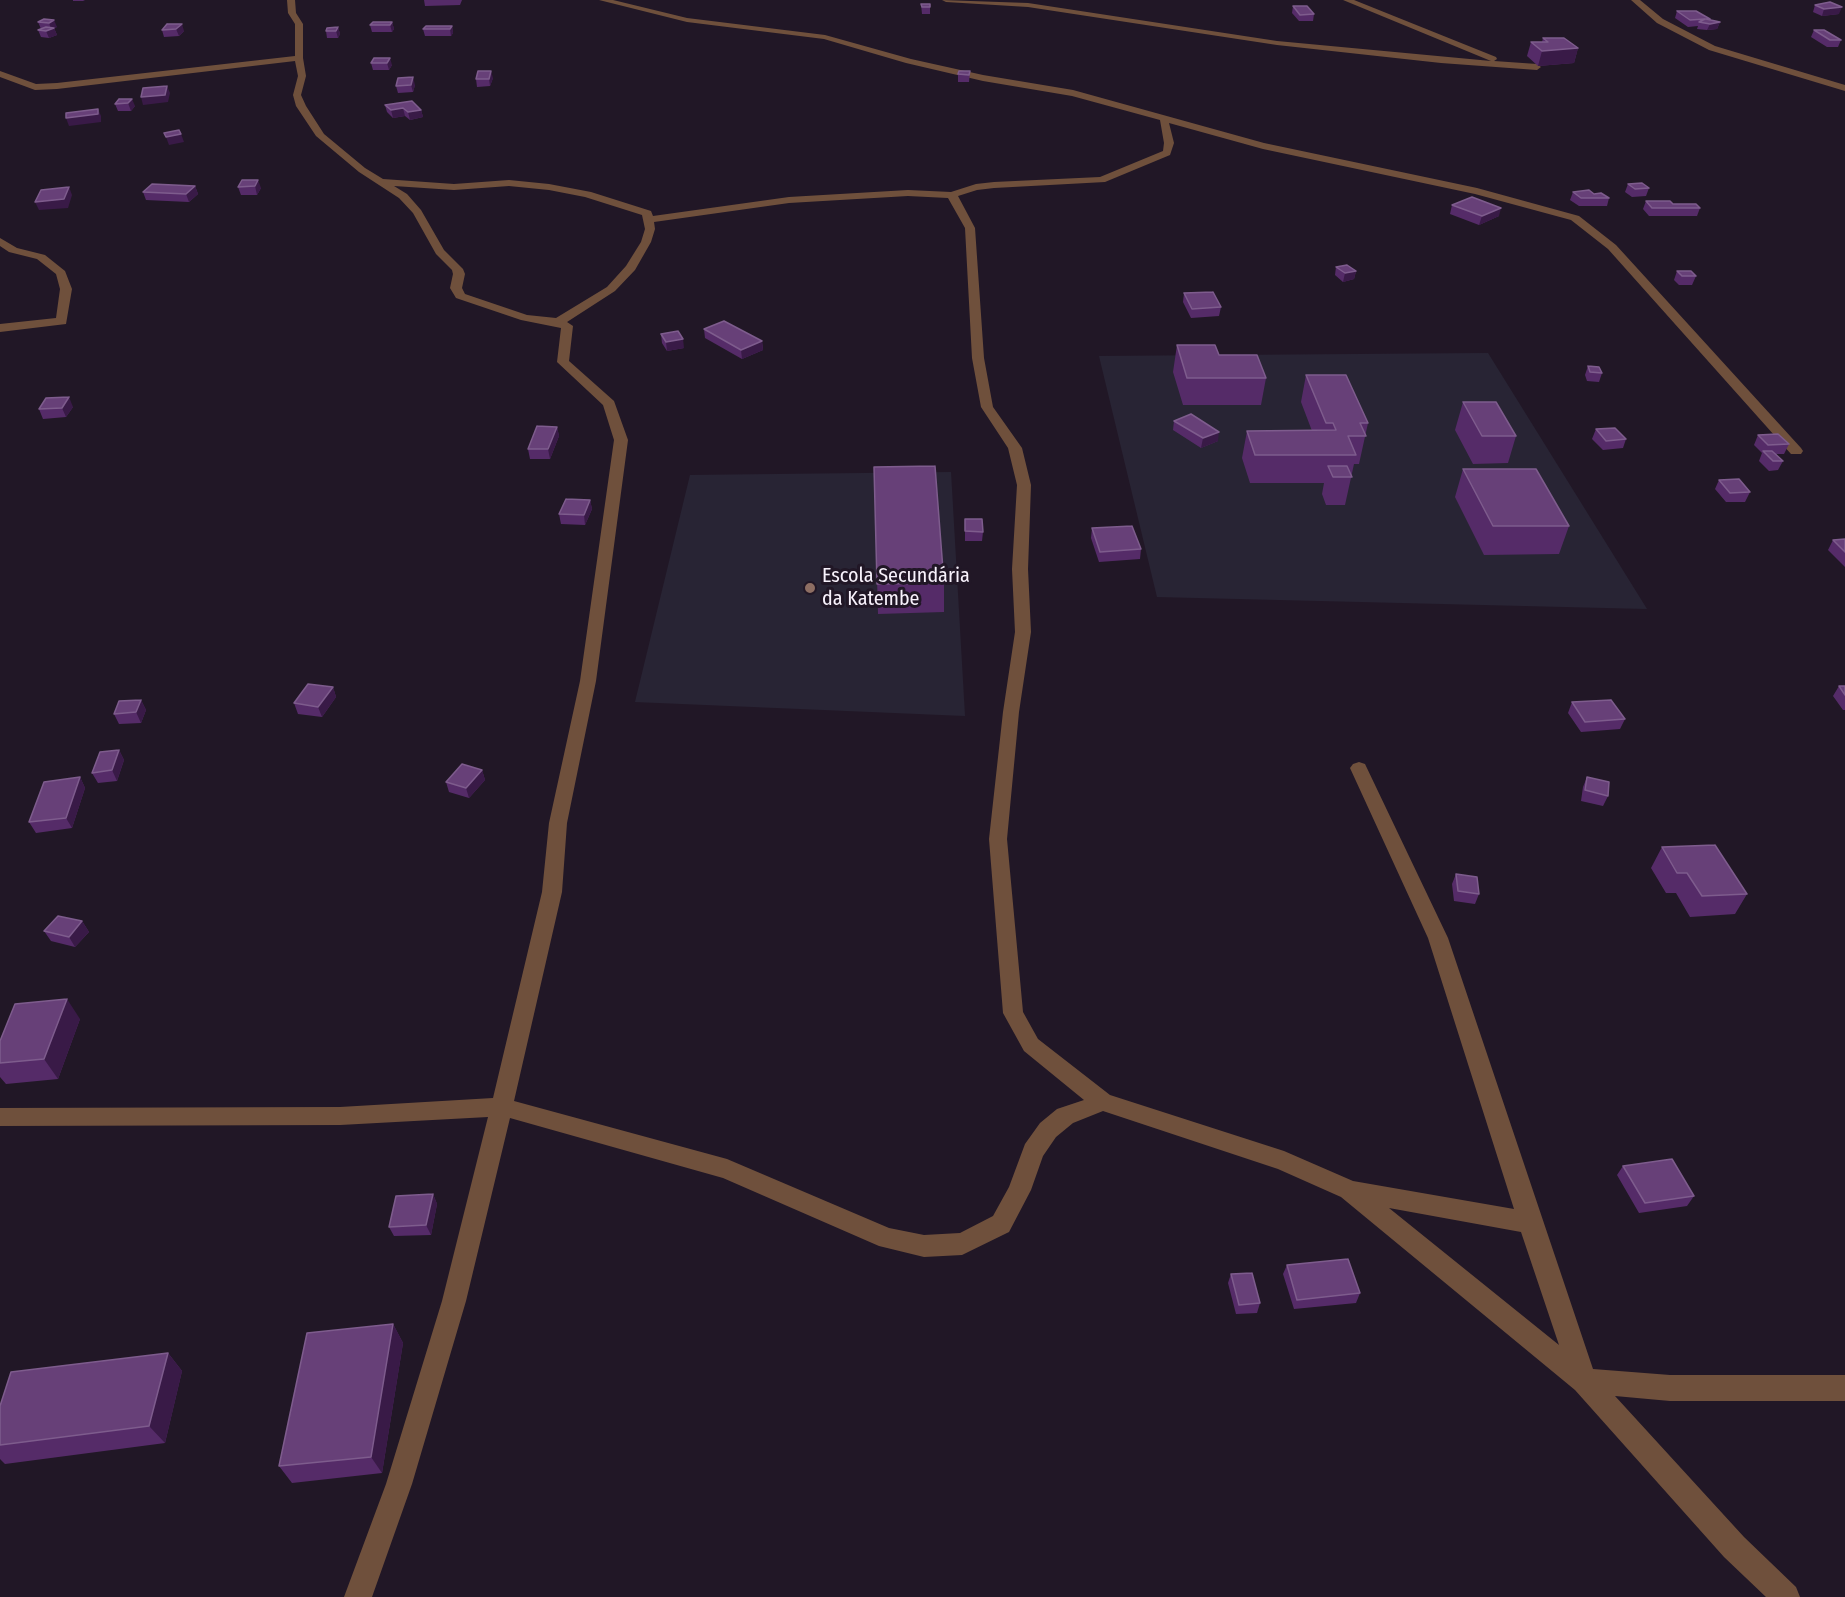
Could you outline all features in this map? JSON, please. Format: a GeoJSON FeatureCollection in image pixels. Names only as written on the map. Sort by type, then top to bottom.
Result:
{"type":"FeatureCollection","features":[{"type":"Feature","properties":{"kind":"street"},"geometry":{"type":"LineString","coordinates":[[291,0],[292,13],[299,24],[299,58],[302,76],[297,95],[301,106],[321,135],[380,182],[403,196],[417,212],[440,252],[457,269],[459,274],[456,288],[460,296],[525,318],[558,322],[567,326],[563,362],[609,404],[621,441],[588,681],[558,823],[552,892],[542,945],[454,1301],[399,1484],[358,1597]]}},
{"type":"Feature","properties":{"kind":"street"},"geometry":{"type":"LineString","coordinates":[[603,0],[687,20],[825,37],[930,66],[1073,93],[1263,146],[1477,191],[1575,218],[1612,247],[1796,452]]}},
{"type":"Feature","properties":{"kind":"street"},"geometry":{"type":"LineString","coordinates":[[946,0],[1028,5],[1277,43],[1537,68]]}},
{"type":"Feature","properties":{"kind":"street"},"geometry":{"type":"LineString","coordinates":[[1347,0],[1509,65]]}},
{"type":"Feature","properties":{"kind":"street"},"geometry":{"type":"LineString","coordinates":[[1635,0],[1660,21],[1712,48],[1845,88]]}},
{"type":"Feature","properties":{"kind":"street"},"geometry":{"type":"LineString","coordinates":[[1387,7],[1396,20]]}},
{"type":"Feature","properties":{"kind":"street"},"geometry":{"type":"LineString","coordinates":[[0,74],[35,87],[57,86],[299,58]]}},
{"type":"Feature","properties":{"kind":"street"},"geometry":{"type":"LineString","coordinates":[[648,220],[789,200],[908,193],[952,195],[994,185],[1101,180],[1167,153],[1169,143],[1164,119]]}},
{"type":"Feature","properties":{"kind":"street"},"geometry":{"type":"LineString","coordinates":[[380,182],[454,187],[509,183],[549,187],[587,194],[647,213],[650,229],[646,242],[631,268],[611,289],[558,322]]}},
{"type":"Feature","properties":{"kind":"street"},"geometry":{"type":"LineString","coordinates":[[952,195],[970,228],[978,358],[987,407],[1015,448],[1024,485],[1020,569],[1023,632],[1011,712],[998,839],[1013,1013],[1031,1046],[1103,1102],[1284,1161],[1349,1190],[1530,1223]]}},
{"type":"Feature","properties":{"kind":"street"},"geometry":{"type":"LineString","coordinates":[[0,241],[13,250],[40,257],[61,273],[66,289],[62,321],[0,328]]}},
{"type":"Feature","properties":{"kind":"street"},"geometry":{"type":"LineString","coordinates":[[1359,768],[1438,938],[1530,1223],[1584,1381]]}},
{"type":"Feature","properties":{"kind":"street"},"geometry":{"type":"LineString","coordinates":[[0,1117],[340,1116],[502,1107],[728,1169],[886,1238],[924,1246],[962,1244],[1000,1224],[1019,1190],[1033,1151],[1048,1131],[1065,1116],[1103,1102]]}},
{"type":"Feature","properties":{"kind":"street"},"geometry":{"type":"LineString","coordinates":[[1349,1190],[1584,1381],[1734,1547],[1786,1597]]}},
{"type":"Feature","properties":{"kind":"street"},"geometry":{"type":"LineString","coordinates":[[1584,1381],[1670,1389],[1845,1388]]}},
{"type":"Feature","properties":{"kind":"shaded area"},"geometry":{"type":"Polygon","coordinates":[[[1488,353],[1647,609],[1157,597],[1099,356],[1488,353]]]}},
{"type":"Feature","properties":{"kind":"shaded area","name":"Escola Secundária da Katembe"},"geometry":{"type":"Polygon","coordinates":[[[951,472],[965,716],[635,702],[690,475],[951,472]]]}},
{"type":"Feature","properties":{"kind":"building"},"geometry":{"type":"Polygon","coordinates":[[[1830,2],[1842,7],[1824,9],[1815,5],[1830,2]]]}},
{"type":"Feature","properties":{"kind":"building"},"geometry":{"type":"Polygon","coordinates":[[[921,4],[930,4],[930,7],[922,7],[921,4]]]}},
{"type":"Feature","properties":{"kind":"building"},"geometry":{"type":"Polygon","coordinates":[[[1293,6],[1307,6],[1314,14],[1300,15],[1293,6]]]}},
{"type":"Feature","properties":{"kind":"building"},"geometry":{"type":"Polygon","coordinates":[[[1677,11],[1696,11],[1710,19],[1706,19],[1720,22],[1710,24],[1699,22],[1705,19],[1690,20],[1677,11]]]}},
{"type":"Feature","properties":{"kind":"building"},"geometry":{"type":"Polygon","coordinates":[[[44,19],[54,20],[49,23],[38,22],[44,19]]]}},
{"type":"Feature","properties":{"kind":"building"},"geometry":{"type":"Polygon","coordinates":[[[373,22],[392,22],[390,25],[370,25],[373,22]]]}},
{"type":"Feature","properties":{"kind":"building"},"geometry":{"type":"Polygon","coordinates":[[[167,24],[182,24],[176,29],[162,30],[167,24]]]}},
{"type":"Feature","properties":{"kind":"building"},"geometry":{"type":"Polygon","coordinates":[[[426,26],[452,26],[450,29],[423,29],[426,26]]]}},
{"type":"Feature","properties":{"kind":"building"},"geometry":{"type":"Polygon","coordinates":[[[46,27],[54,28],[46,31],[38,30],[46,27]]]}},
{"type":"Feature","properties":{"kind":"building"},"geometry":{"type":"Polygon","coordinates":[[[338,27],[336,31],[326,31],[327,28],[338,27]]]}},
{"type":"Feature","properties":{"kind":"building"},"geometry":{"type":"Polygon","coordinates":[[[1814,30],[1824,30],[1841,40],[1830,40],[1814,30]]]}},
{"type":"Feature","properties":{"kind":"building"},"geometry":{"type":"Polygon","coordinates":[[[1543,38],[1564,38],[1578,48],[1542,51],[1531,42],[1548,42],[1543,38]]]}},
{"type":"Feature","properties":{"kind":"building"},"geometry":{"type":"Polygon","coordinates":[[[374,58],[390,58],[387,63],[371,63],[374,58]]]}},
{"type":"Feature","properties":{"kind":"building"},"geometry":{"type":"Polygon","coordinates":[[[478,71],[491,71],[489,79],[476,79],[478,71]]]}},
{"type":"Feature","properties":{"kind":"building"},"geometry":{"type":"Polygon","coordinates":[[[959,71],[970,71],[969,75],[958,74],[959,71]]]}},
{"type":"Feature","properties":{"kind":"building"},"geometry":{"type":"Polygon","coordinates":[[[413,77],[411,85],[396,86],[398,78],[413,77]]]}},
{"type":"Feature","properties":{"kind":"building"},"geometry":{"type":"Polygon","coordinates":[[[167,86],[165,95],[141,97],[143,88],[167,86]]]}},
{"type":"Feature","properties":{"kind":"building"},"geometry":{"type":"Polygon","coordinates":[[[119,99],[132,99],[128,103],[115,104],[119,99]]]}},
{"type":"Feature","properties":{"kind":"building"},"geometry":{"type":"Polygon","coordinates":[[[412,101],[421,110],[408,112],[403,108],[391,110],[385,105],[412,101]]]}},
{"type":"Feature","properties":{"kind":"building"},"geometry":{"type":"Polygon","coordinates":[[[98,109],[98,114],[66,118],[66,113],[98,109]]]}},
{"type":"Feature","properties":{"kind":"building"},"geometry":{"type":"Polygon","coordinates":[[[179,130],[181,134],[166,137],[164,133],[179,130]]]}},
{"type":"Feature","properties":{"kind":"building"},"geometry":{"type":"Polygon","coordinates":[[[242,180],[258,180],[255,186],[238,187],[242,180]]]}},
{"type":"Feature","properties":{"kind":"building"},"geometry":{"type":"Polygon","coordinates":[[[1642,183],[1649,188],[1635,189],[1628,184],[1642,183]]]}},
{"type":"Feature","properties":{"kind":"building"},"geometry":{"type":"Polygon","coordinates":[[[152,184],[195,186],[186,194],[143,192],[152,184]]]}},
{"type":"Feature","properties":{"kind":"building"},"geometry":{"type":"Polygon","coordinates":[[[69,187],[64,199],[35,202],[41,190],[69,187]]]}},
{"type":"Feature","properties":{"kind":"building"},"geometry":{"type":"Polygon","coordinates":[[[1589,190],[1594,194],[1601,193],[1609,198],[1581,198],[1573,192],[1589,190]]]}},
{"type":"Feature","properties":{"kind":"building"},"geometry":{"type":"Polygon","coordinates":[[[1472,197],[1501,208],[1482,216],[1452,205],[1472,197]]]}},
{"type":"Feature","properties":{"kind":"building"},"geometry":{"type":"Polygon","coordinates":[[[1646,201],[1696,204],[1700,208],[1652,208],[1646,201]]]}},
{"type":"Feature","properties":{"kind":"building"},"geometry":{"type":"Polygon","coordinates":[[[1347,265],[1356,271],[1345,273],[1336,267],[1347,265]]]}},
{"type":"Feature","properties":{"kind":"building"},"geometry":{"type":"Polygon","coordinates":[[[1677,271],[1691,271],[1696,276],[1682,276],[1677,271]]]}},
{"type":"Feature","properties":{"kind":"building"},"geometry":{"type":"Polygon","coordinates":[[[1213,292],[1221,307],[1192,309],[1184,293],[1213,292]]]}},
{"type":"Feature","properties":{"kind":"building"},"geometry":{"type":"Polygon","coordinates":[[[724,321],[762,341],[741,350],[704,329],[724,321]]]}},
{"type":"Feature","properties":{"kind":"building"},"geometry":{"type":"Polygon","coordinates":[[[678,331],[683,339],[666,342],[661,334],[678,331]]]}},
{"type":"Feature","properties":{"kind":"building"},"geometry":{"type":"Polygon","coordinates":[[[1177,345],[1215,345],[1219,355],[1257,355],[1266,378],[1187,378],[1177,345]]]}},
{"type":"Feature","properties":{"kind":"building"},"geometry":{"type":"Polygon","coordinates":[[[1588,366],[1599,367],[1602,373],[1590,372],[1588,366]]]}},
{"type":"Feature","properties":{"kind":"building"},"geometry":{"type":"Polygon","coordinates":[[[1306,375],[1346,375],[1368,423],[1360,423],[1366,436],[1348,436],[1356,455],[1255,455],[1247,431],[1336,430],[1333,423],[1326,423],[1306,375]]]}},
{"type":"Feature","properties":{"kind":"building"},"geometry":{"type":"Polygon","coordinates":[[[69,397],[62,408],[39,409],[46,398],[69,397]]]}},
{"type":"Feature","properties":{"kind":"building"},"geometry":{"type":"Polygon","coordinates":[[[1463,402],[1496,402],[1516,436],[1482,436],[1463,402]]]}},
{"type":"Feature","properties":{"kind":"building"},"geometry":{"type":"Polygon","coordinates":[[[1191,414],[1219,432],[1203,438],[1174,421],[1191,414]]]}},
{"type":"Feature","properties":{"kind":"building"},"geometry":{"type":"Polygon","coordinates":[[[537,426],[557,427],[548,449],[528,449],[537,426]]]}},
{"type":"Feature","properties":{"kind":"building"},"geometry":{"type":"Polygon","coordinates":[[[1615,428],[1626,439],[1606,441],[1596,429],[1615,428]]]}},
{"type":"Feature","properties":{"kind":"building"},"geometry":{"type":"Polygon","coordinates":[[[1778,434],[1789,444],[1768,445],[1758,435],[1778,434]]]}},
{"type":"Feature","properties":{"kind":"building"},"geometry":{"type":"Polygon","coordinates":[[[1763,451],[1772,451],[1783,461],[1773,461],[1763,451]]]}},
{"type":"Feature","properties":{"kind":"building"},"geometry":{"type":"Polygon","coordinates":[[[935,466],[944,583],[877,584],[874,467],[935,466]]]}},
{"type":"Feature","properties":{"kind":"building"},"geometry":{"type":"Polygon","coordinates":[[[1328,466],[1347,466],[1352,477],[1333,477],[1328,466]]]}},
{"type":"Feature","properties":{"kind":"building"},"geometry":{"type":"Polygon","coordinates":[[[1463,469],[1536,469],[1569,526],[1493,526],[1463,469]]]}},
{"type":"Feature","properties":{"kind":"building"},"geometry":{"type":"Polygon","coordinates":[[[1739,479],[1750,492],[1730,493],[1719,480],[1739,479]]]}},
{"type":"Feature","properties":{"kind":"building"},"geometry":{"type":"Polygon","coordinates":[[[566,499],[590,500],[584,515],[559,514],[566,499]]]}},
{"type":"Feature","properties":{"kind":"building"},"geometry":{"type":"Polygon","coordinates":[[[965,519],[982,519],[983,532],[965,531],[965,519]]]}},
{"type":"Feature","properties":{"kind":"building"},"geometry":{"type":"Polygon","coordinates":[[[1132,526],[1141,549],[1100,552],[1092,528],[1132,526]]]}},
{"type":"Feature","properties":{"kind":"building"},"geometry":{"type":"Polygon","coordinates":[[[1845,539],[1845,552],[1833,540],[1845,539]]]}},
{"type":"Feature","properties":{"kind":"building"},"geometry":{"type":"Polygon","coordinates":[[[308,684],[333,687],[318,707],[294,703],[308,684]]]}},
{"type":"Feature","properties":{"kind":"building"},"geometry":{"type":"Polygon","coordinates":[[[1839,686],[1845,686],[1845,695],[1839,686]]]}},
{"type":"Feature","properties":{"kind":"building"},"geometry":{"type":"Polygon","coordinates":[[[141,700],[136,712],[114,714],[119,701],[141,700]]]}},
{"type":"Feature","properties":{"kind":"building"},"geometry":{"type":"Polygon","coordinates":[[[1611,700],[1625,719],[1585,722],[1572,702],[1611,700]]]}},
{"type":"Feature","properties":{"kind":"building"},"geometry":{"type":"Polygon","coordinates":[[[119,750],[112,770],[92,773],[100,752],[119,750]]]}},
{"type":"Feature","properties":{"kind":"building"},"geometry":{"type":"Polygon","coordinates":[[[462,764],[482,770],[466,788],[446,782],[462,764]]]}},
{"type":"Feature","properties":{"kind":"building"},"geometry":{"type":"Polygon","coordinates":[[[80,777],[66,818],[29,822],[44,782],[80,777]]]}},
{"type":"Feature","properties":{"kind":"building"},"geometry":{"type":"Polygon","coordinates":[[[1587,777],[1609,782],[1608,796],[1585,790],[1587,777]]]}},
{"type":"Feature","properties":{"kind":"building"},"geometry":{"type":"Polygon","coordinates":[[[1715,845],[1747,894],[1702,896],[1687,873],[1677,873],[1662,847],[1715,845]]]}},
{"type":"Feature","properties":{"kind":"building"},"geometry":{"type":"Polygon","coordinates":[[[1456,874],[1477,877],[1479,894],[1458,891],[1456,874]]]}},
{"type":"Feature","properties":{"kind":"building"},"geometry":{"type":"Polygon","coordinates":[[[58,916],[82,921],[69,937],[44,931],[58,916]]]}},
{"type":"Feature","properties":{"kind":"building"},"geometry":{"type":"Polygon","coordinates":[[[67,999],[44,1059],[0,1063],[0,1041],[15,1004],[67,999]]]}},
{"type":"Feature","properties":{"kind":"building"},"geometry":{"type":"Polygon","coordinates":[[[1672,1159],[1694,1196],[1645,1203],[1623,1166],[1672,1159]]]}},
{"type":"Feature","properties":{"kind":"building"},"geometry":{"type":"Polygon","coordinates":[[[433,1194],[426,1225],[389,1227],[396,1196],[433,1194]]]}},
{"type":"Feature","properties":{"kind":"building"},"geometry":{"type":"Polygon","coordinates":[[[1348,1259],[1360,1293],[1297,1300],[1287,1265],[1348,1259]]]}},
{"type":"Feature","properties":{"kind":"building"},"geometry":{"type":"Polygon","coordinates":[[[1252,1273],[1260,1303],[1239,1305],[1231,1274],[1252,1273]]]}},
{"type":"Feature","properties":{"kind":"building"},"geometry":{"type":"Polygon","coordinates":[[[393,1324],[371,1457],[279,1466],[307,1333],[393,1324]]]}},
{"type":"Feature","properties":{"kind":"building"},"geometry":{"type":"Polygon","coordinates":[[[168,1353],[149,1426],[0,1445],[0,1406],[11,1372],[168,1353]]]}},
{"type":"Feature","properties":{"kind":"place","name":"Escola Secundária da Katembe"},"geometry":{"type":"Point","coordinates":[810,588]}}]}
